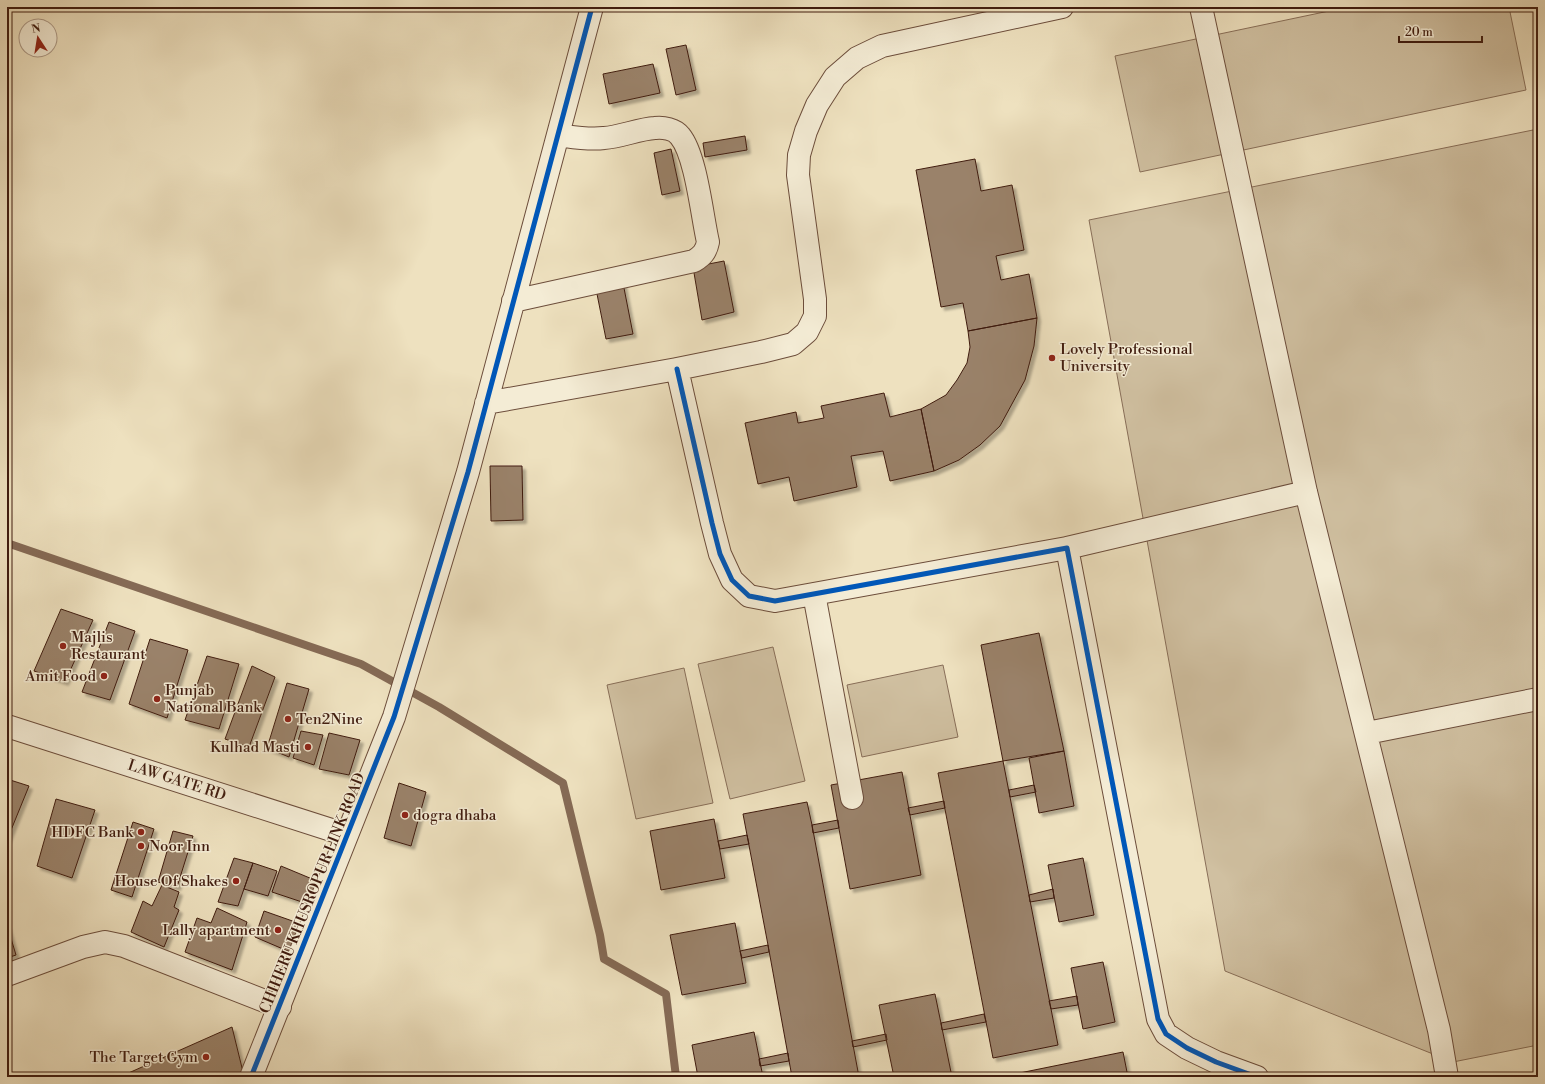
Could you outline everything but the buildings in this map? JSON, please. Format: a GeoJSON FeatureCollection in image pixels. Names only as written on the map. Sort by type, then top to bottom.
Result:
{"type":"FeatureCollection","features":[{"type":"Feature","properties":{"kind":"street","name":"CHIHERU KHUSROPUR LINK ROAD"},"geometry":{"type":"LineString","coordinates":[[252,1077],[394,717],[468,472],[592,7]]}},
{"type":"Feature","properties":{"kind":"street"},"geometry":{"type":"LineString","coordinates":[[486,404],[677,369],[793,344],[807,332],[815,316],[816,299],[798,175],[799,156],[806,131],[817,105],[835,77],[857,58],[882,46],[1062,7]]}},
{"type":"Feature","properties":{"kind":"street"},"geometry":{"type":"LineString","coordinates":[[1201,7],[1306,492],[1439,1030],[1447,1077]]}},
{"type":"Feature","properties":{"kind":"street"},"geometry":{"type":"LineString","coordinates":[[513,301],[694,261],[702,256],[706,250],[708,242],[693,164],[688,149],[679,135],[668,128],[655,128],[604,138],[589,139],[558,135]]}},
{"type":"Feature","properties":{"kind":"street"},"geometry":{"type":"LineString","coordinates":[[677,369],[720,554],[732,580],[749,596],[774,601],[1067,548],[1306,492]]}},
{"type":"Feature","properties":{"kind":"street"},"geometry":{"type":"LineString","coordinates":[[1067,548],[1158,1019],[1166,1034],[1187,1048],[1216,1062],[1257,1077]]}},
{"type":"Feature","properties":{"kind":"street"},"geometry":{"type":"LineString","coordinates":[[814,594],[852,798]]}},
{"type":"Feature","properties":{"kind":"street"},"geometry":{"type":"LineString","coordinates":[[1367,734],[1538,699]]}},
{"type":"Feature","properties":{"kind":"street","name":"LAW GATE RD"},"geometry":{"type":"LineString","coordinates":[[7,726],[347,835]]}},
{"type":"Feature","properties":{"kind":"street"},"geometry":{"type":"LineString","coordinates":[[7,975],[82,947],[105,942],[124,946],[280,1007]]}},
{"type":"Feature","properties":{"kind":"shaded area"},"geometry":{"type":"Polygon","coordinates":[[[1348,7],[1509,7],[1526,90],[1140,172],[1115,56],[1348,7]]]}},
{"type":"Feature","properties":{"kind":"shaded area"},"geometry":{"type":"Polygon","coordinates":[[[1538,129],[1538,1045],[1453,1062],[1225,971],[1089,220],[1538,129]]]}},
{"type":"Feature","properties":{"kind":"shaded area"},"geometry":{"type":"Polygon","coordinates":[[[773,647],[805,781],[730,799],[698,664],[773,647]]]}},
{"type":"Feature","properties":{"kind":"shaded area"},"geometry":{"type":"Polygon","coordinates":[[[943,665],[958,737],[862,757],[847,685],[943,665]]]}},
{"type":"Feature","properties":{"kind":"shaded area"},"geometry":{"type":"Polygon","coordinates":[[[684,668],[713,803],[636,819],[607,685],[684,668]]]}},
{"type":"Feature","properties":{"kind":"waterway"},"geometry":{"type":"LineString","coordinates":[[7,543],[361,664],[439,707],[563,783],[600,935],[604,959],[666,994],[676,1077]]}},
{"type":"Feature","properties":{"kind":"cycle path"},"geometry":{"type":"LineString","coordinates":[[251,1077],[394,717],[468,472],[592,7]]}},
{"type":"Feature","properties":{"kind":"cycle path"},"geometry":{"type":"LineString","coordinates":[[677,369],[720,554],[732,580],[749,596],[775,601],[1067,548],[1158,1019],[1166,1034],[1187,1048],[1216,1062],[1257,1077]]}},
{"type":"Feature","properties":{"kind":"place","name":"Lovely Professional University"},"geometry":{"type":"Point","coordinates":[1052,358]}},
{"type":"Feature","properties":{"kind":"place","name":"Majlis Restaurant"},"geometry":{"type":"Point","coordinates":[63,646]}},
{"type":"Feature","properties":{"kind":"place","name":"Amit Food"},"geometry":{"type":"Point","coordinates":[104,676]}},
{"type":"Feature","properties":{"kind":"place","name":"Punjab National Bank"},"geometry":{"type":"Point","coordinates":[157,699]}},
{"type":"Feature","properties":{"kind":"place","name":"Ten2Nine"},"geometry":{"type":"Point","coordinates":[288,719]}},
{"type":"Feature","properties":{"kind":"place","name":"Kulhad Masti"},"geometry":{"type":"Point","coordinates":[308,747]}},
{"type":"Feature","properties":{"kind":"place","name":"dogra dhaba"},"geometry":{"type":"Point","coordinates":[405,815]}},
{"type":"Feature","properties":{"kind":"place","name":"HDFC Bank"},"geometry":{"type":"Point","coordinates":[141,832]}},
{"type":"Feature","properties":{"kind":"place","name":"Noor Inn"},"geometry":{"type":"Point","coordinates":[141,846]}},
{"type":"Feature","properties":{"kind":"place","name":"House Of Shakes"},"geometry":{"type":"Point","coordinates":[236,881]}},
{"type":"Feature","properties":{"kind":"place","name":"Lally apartment"},"geometry":{"type":"Point","coordinates":[278,930]}},
{"type":"Feature","properties":{"kind":"place","name":"The Target Gym"},"geometry":{"type":"Point","coordinates":[206,1057]}}]}
